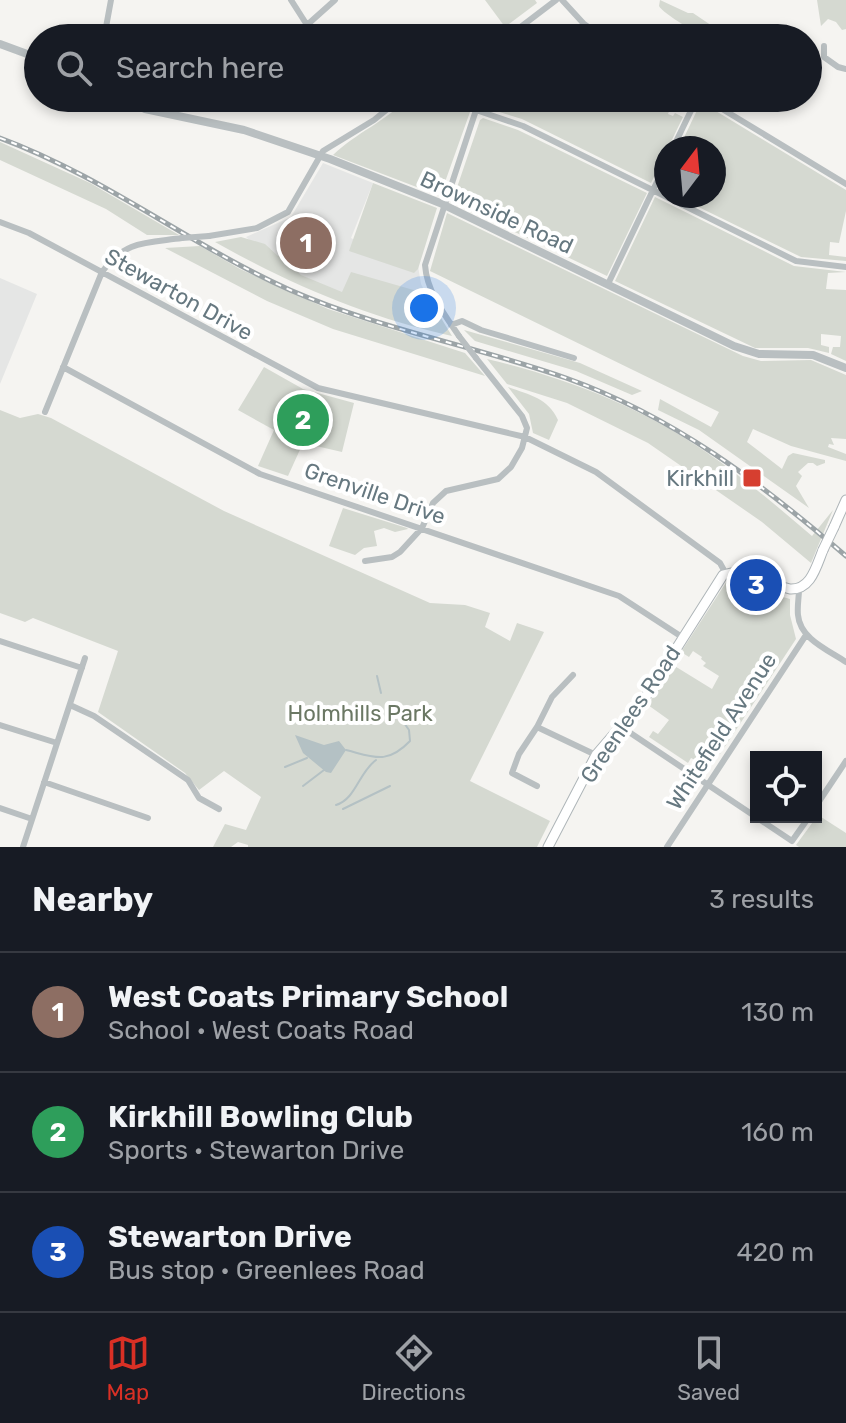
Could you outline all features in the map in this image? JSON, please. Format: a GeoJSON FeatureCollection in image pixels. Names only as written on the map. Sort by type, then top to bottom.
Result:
{"type":"FeatureCollection","features":[{"type":"Feature","properties":{"kind":"main road"},"geometry":{"type":"LineString","coordinates":[[726,574],[790,589],[806,585],[846,500]]}},
{"type":"Feature","properties":{"kind":"main road","name":"Greenlees Road"},"geometry":{"type":"LineString","coordinates":[[548,847],[596,755],[645,698],[726,574]]}},
{"type":"Feature","properties":{"kind":"street"},"geometry":{"type":"LineString","coordinates":[[106,24],[110,0]]}},
{"type":"Feature","properties":{"kind":"street"},"geometry":{"type":"LineString","coordinates":[[291,0],[306,24]]}},
{"type":"Feature","properties":{"kind":"street"},"geometry":{"type":"LineString","coordinates":[[308,24],[335,0]]}},
{"type":"Feature","properties":{"kind":"street"},"geometry":{"type":"LineString","coordinates":[[524,24],[556,0]]}},
{"type":"Feature","properties":{"kind":"street"},"geometry":{"type":"LineString","coordinates":[[562,0],[584,24]]}},
{"type":"Feature","properties":{"kind":"street"},"geometry":{"type":"LineString","coordinates":[[0,44],[24,53]]}},
{"type":"Feature","properties":{"kind":"street"},"geometry":{"type":"LineString","coordinates":[[824,46],[824,57],[846,69]]}},
{"type":"Feature","properties":{"kind":"street","name":"Brownside Road"},"geometry":{"type":"LineString","coordinates":[[159,112],[244,130],[444,204],[753,353],[813,355],[846,368]]}},
{"type":"Feature","properties":{"kind":"street"},"geometry":{"type":"LineString","coordinates":[[45,412],[102,272],[114,256],[134,245],[257,228],[288,212],[319,156],[335,142],[384,112]]}},
{"type":"Feature","properties":{"kind":"street"},"geometry":{"type":"LineString","coordinates":[[365,561],[392,557],[422,528],[433,503],[446,491],[498,479],[511,467],[525,437],[527,428],[522,416],[451,325],[435,301],[425,276],[425,265],[475,112]]}},
{"type":"Feature","properties":{"kind":"street"},"geometry":{"type":"LineString","coordinates":[[482,112],[523,126],[796,261],[846,267]]}},
{"type":"Feature","properties":{"kind":"street"},"geometry":{"type":"LineString","coordinates":[[679,136],[690,112]]}},
{"type":"Feature","properties":{"kind":"street"},"geometry":{"type":"LineString","coordinates":[[727,112],[846,184]]}},
{"type":"Feature","properties":{"kind":"street"},"geometry":{"type":"LineString","coordinates":[[608,284],[653,190]]}},
{"type":"Feature","properties":{"kind":"street","name":"Stewarton Drive"},"geometry":{"type":"LineString","coordinates":[[0,222],[29,233],[318,388],[525,437],[596,472],[720,563],[726,574]]}},
{"type":"Feature","properties":{"kind":"street"},"geometry":{"type":"LineString","coordinates":[[451,325],[462,321],[481,330],[574,358]]}},
{"type":"Feature","properties":{"kind":"street","name":"Grenville Drive"},"geometry":{"type":"LineString","coordinates":[[63,367],[260,474],[619,596],[682,637]]}},
{"type":"Feature","properties":{"kind":"street"},"geometry":{"type":"LineString","coordinates":[[799,589],[797,613],[800,626],[806,635],[846,662]]}},
{"type":"Feature","properties":{"kind":"street","name":"Whitefield Avenue"},"geometry":{"type":"LineString","coordinates":[[667,847],[806,635]]}},
{"type":"Feature","properties":{"kind":"street"},"geometry":{"type":"LineString","coordinates":[[0,641],[82,668]]}},
{"type":"Feature","properties":{"kind":"street"},"geometry":{"type":"LineString","coordinates":[[23,847],[85,658]]}},
{"type":"Feature","properties":{"kind":"street"},"geometry":{"type":"LineString","coordinates":[[537,786],[512,773],[519,754],[552,697],[573,675]]}},
{"type":"Feature","properties":{"kind":"street"},"geometry":{"type":"LineString","coordinates":[[70,705],[94,716],[188,780],[199,798],[219,809]]}},
{"type":"Feature","properties":{"kind":"street"},"geometry":{"type":"LineString","coordinates":[[0,725],[57,743]]}},
{"type":"Feature","properties":{"kind":"street"},"geometry":{"type":"LineString","coordinates":[[620,726],[750,813]]}},
{"type":"Feature","properties":{"kind":"street"},"geometry":{"type":"LineString","coordinates":[[537,727],[596,755]]}},
{"type":"Feature","properties":{"kind":"street"},"geometry":{"type":"LineString","coordinates":[[822,797],[846,761]]}},
{"type":"Feature","properties":{"kind":"street"},"geometry":{"type":"LineString","coordinates":[[838,774],[846,780]]}},
{"type":"Feature","properties":{"kind":"street"},"geometry":{"type":"LineString","coordinates":[[44,782],[148,818]]}},
{"type":"Feature","properties":{"kind":"street"},"geometry":{"type":"LineString","coordinates":[[0,808],[32,819]]}},
{"type":"Feature","properties":{"kind":"street"},"geometry":{"type":"LineString","coordinates":[[765,823],[792,841],[805,823]]}},
{"type":"Feature","properties":{"kind":"shaded area"},"geometry":{"type":"Polygon","coordinates":[[[323,163],[373,183],[351,238],[399,262],[418,266],[421,284],[432,306],[337,292],[275,263],[246,237],[291,217],[323,163]]]}},
{"type":"Feature","properties":{"kind":"shaded area"},"geometry":{"type":"Polygon","coordinates":[[[0,278],[37,294],[0,384],[0,278]]]}},
{"type":"Feature","properties":{"kind":"shaded area"},"geometry":{"type":"Polygon","coordinates":[[[295,735],[324,745],[339,741],[346,750],[331,773],[326,772],[303,753],[295,735]]]}},
{"type":"Feature","properties":{"kind":"green space"},"geometry":{"type":"Polygon","coordinates":[[[485,0],[535,0],[537,3],[509,24],[503,24],[485,0]]]}},
{"type":"Feature","properties":{"kind":"green space"},"geometry":{"type":"Polygon","coordinates":[[[660,0],[693,13],[709,24],[682,24],[659,6],[660,0]]]}},
{"type":"Feature","properties":{"kind":"green space"},"geometry":{"type":"Polygon","coordinates":[[[817,0],[846,0],[846,29],[842,30],[836,22],[828,19],[821,24],[817,0]]]}},
{"type":"Feature","properties":{"kind":"green space"},"geometry":{"type":"Polygon","coordinates":[[[470,112],[440,196],[333,155],[390,114],[470,112]]]}},
{"type":"Feature","properties":{"kind":"green space"},"geometry":{"type":"Polygon","coordinates":[[[499,112],[669,112],[673,116],[675,113],[683,117],[674,136],[654,136],[654,177],[651,183],[522,119],[499,112]]]}},
{"type":"Feature","properties":{"kind":"green space"},"geometry":{"type":"Polygon","coordinates":[[[696,112],[717,112],[846,190],[846,211],[839,243],[830,242],[829,255],[846,257],[846,261],[801,257],[701,208],[726,208],[726,136],[685,136],[696,112]]]}},
{"type":"Feature","properties":{"kind":"green space"},"geometry":{"type":"Polygon","coordinates":[[[483,118],[518,130],[647,193],[607,276],[452,202],[483,118]]]}},
{"type":"Feature","properties":{"kind":"green space"},"geometry":{"type":"Polygon","coordinates":[[[0,142],[90,183],[179,235],[147,235],[106,209],[0,160],[0,142]]]}},
{"type":"Feature","properties":{"kind":"green space"},"geometry":{"type":"Polygon","coordinates":[[[373,183],[437,208],[418,269],[414,273],[349,251],[373,183]]]}},
{"type":"Feature","properties":{"kind":"green space"},"geometry":{"type":"Polygon","coordinates":[[[654,199],[654,208],[677,208],[794,266],[846,272],[828,273],[826,289],[846,290],[846,361],[831,354],[833,347],[840,347],[841,336],[821,334],[821,345],[829,347],[829,353],[808,348],[755,348],[615,281],[654,199]]]}},
{"type":"Feature","properties":{"kind":"green space"},"geometry":{"type":"Polygon","coordinates":[[[447,213],[743,356],[761,361],[811,360],[846,375],[846,439],[831,438],[834,445],[829,444],[828,447],[846,454],[846,461],[791,446],[753,429],[747,442],[782,469],[788,456],[793,453],[825,460],[817,466],[808,463],[798,472],[802,476],[796,486],[809,508],[699,430],[658,410],[660,399],[711,427],[719,412],[430,271],[447,213]]]}},
{"type":"Feature","properties":{"kind":"green space"},"geometry":{"type":"Polygon","coordinates":[[[241,237],[265,244],[278,256],[283,255],[291,260],[291,265],[301,275],[342,292],[351,272],[417,291],[424,290],[452,336],[390,320],[330,298],[215,242],[241,237]]]}},
{"type":"Feature","properties":{"kind":"green space"},"geometry":{"type":"Polygon","coordinates":[[[200,246],[240,269],[328,309],[465,353],[485,376],[333,329],[267,301],[165,248],[200,246]]]}},
{"type":"Feature","properties":{"kind":"green space"},"geometry":{"type":"Polygon","coordinates":[[[464,330],[580,363],[642,391],[632,395],[576,371],[475,341],[464,330]]]}},
{"type":"Feature","properties":{"kind":"green space"},"geometry":{"type":"Polygon","coordinates":[[[487,359],[573,384],[656,421],[720,462],[812,536],[833,510],[811,563],[762,522],[648,443],[567,403],[507,384],[487,359]]]}},
{"type":"Feature","properties":{"kind":"green space"},"geometry":{"type":"Polygon","coordinates":[[[264,367],[303,389],[354,403],[342,452],[303,443],[288,476],[258,466],[274,430],[238,410],[264,367]]]}},
{"type":"Feature","properties":{"kind":"green space"},"geometry":{"type":"Polygon","coordinates":[[[508,387],[538,398],[554,413],[558,420],[549,440],[533,433],[529,414],[508,387]]]}},
{"type":"Feature","properties":{"kind":"green space","name":"Holmhills Park"},"geometry":{"type":"Polygon","coordinates":[[[0,410],[20,418],[38,414],[51,418],[224,511],[430,603],[465,605],[490,613],[485,627],[510,641],[517,623],[544,632],[470,781],[550,821],[537,847],[248,847],[238,842],[231,847],[213,847],[225,824],[246,830],[261,797],[224,771],[199,790],[185,773],[98,712],[118,651],[33,618],[25,622],[0,613],[0,410]]]}},
{"type":"Feature","properties":{"kind":"green space"},"geometry":{"type":"Polygon","coordinates":[[[343,508],[408,529],[395,532],[384,528],[374,531],[377,546],[364,548],[355,555],[329,546],[343,508]]]}},
{"type":"Feature","properties":{"kind":"green space"},"geometry":{"type":"Polygon","coordinates":[[[727,581],[790,599],[796,639],[720,754],[705,744],[695,760],[691,758],[688,763],[649,737],[653,731],[658,734],[669,720],[648,705],[673,665],[712,689],[719,676],[703,666],[706,663],[702,657],[693,651],[689,657],[681,652],[727,581]]]}},
{"type":"Feature","properties":{"kind":"green space"},"geometry":{"type":"Polygon","coordinates":[[[822,818],[846,833],[846,847],[796,845],[812,823],[822,823],[822,818]]]}},
{"type":"Feature","properties":{"kind":"waterway"},"geometry":{"type":"LineString","coordinates":[[377,676],[381,693]]}},
{"type":"Feature","properties":{"kind":"waterway"},"geometry":{"type":"LineString","coordinates":[[346,750],[380,757],[394,754],[410,741],[409,730],[402,720]]}},
{"type":"Feature","properties":{"kind":"waterway"},"geometry":{"type":"LineString","coordinates":[[285,767],[307,758]]}},
{"type":"Feature","properties":{"kind":"waterway"},"geometry":{"type":"LineString","coordinates":[[336,805],[348,797],[376,760]]}},
{"type":"Feature","properties":{"kind":"waterway"},"geometry":{"type":"LineString","coordinates":[[303,786],[324,770]]}},
{"type":"Feature","properties":{"kind":"waterway"},"geometry":{"type":"LineString","coordinates":[[343,809],[390,786]]}},
{"type":"Feature","properties":{"kind":"railway"},"geometry":{"type":"LineString","coordinates":[[0,138],[75,171],[217,253],[290,290],[392,327],[566,378],[643,412],[748,478],[846,556]]}},
{"type":"Feature","properties":{"kind":"place","name":"West Coats Primary School"},"geometry":{"type":"Point","coordinates":[306,243]}},
{"type":"Feature","properties":{"kind":"place","name":"Kirkhill Bowling Club"},"geometry":{"type":"Point","coordinates":[303,420]}},
{"type":"Feature","properties":{"kind":"place","name":"Kirkhill"},"geometry":{"type":"Point","coordinates":[752,478]}},
{"type":"Feature","properties":{"kind":"place","name":"Stewarton Drive"},"geometry":{"type":"Point","coordinates":[756,585]}}]}
